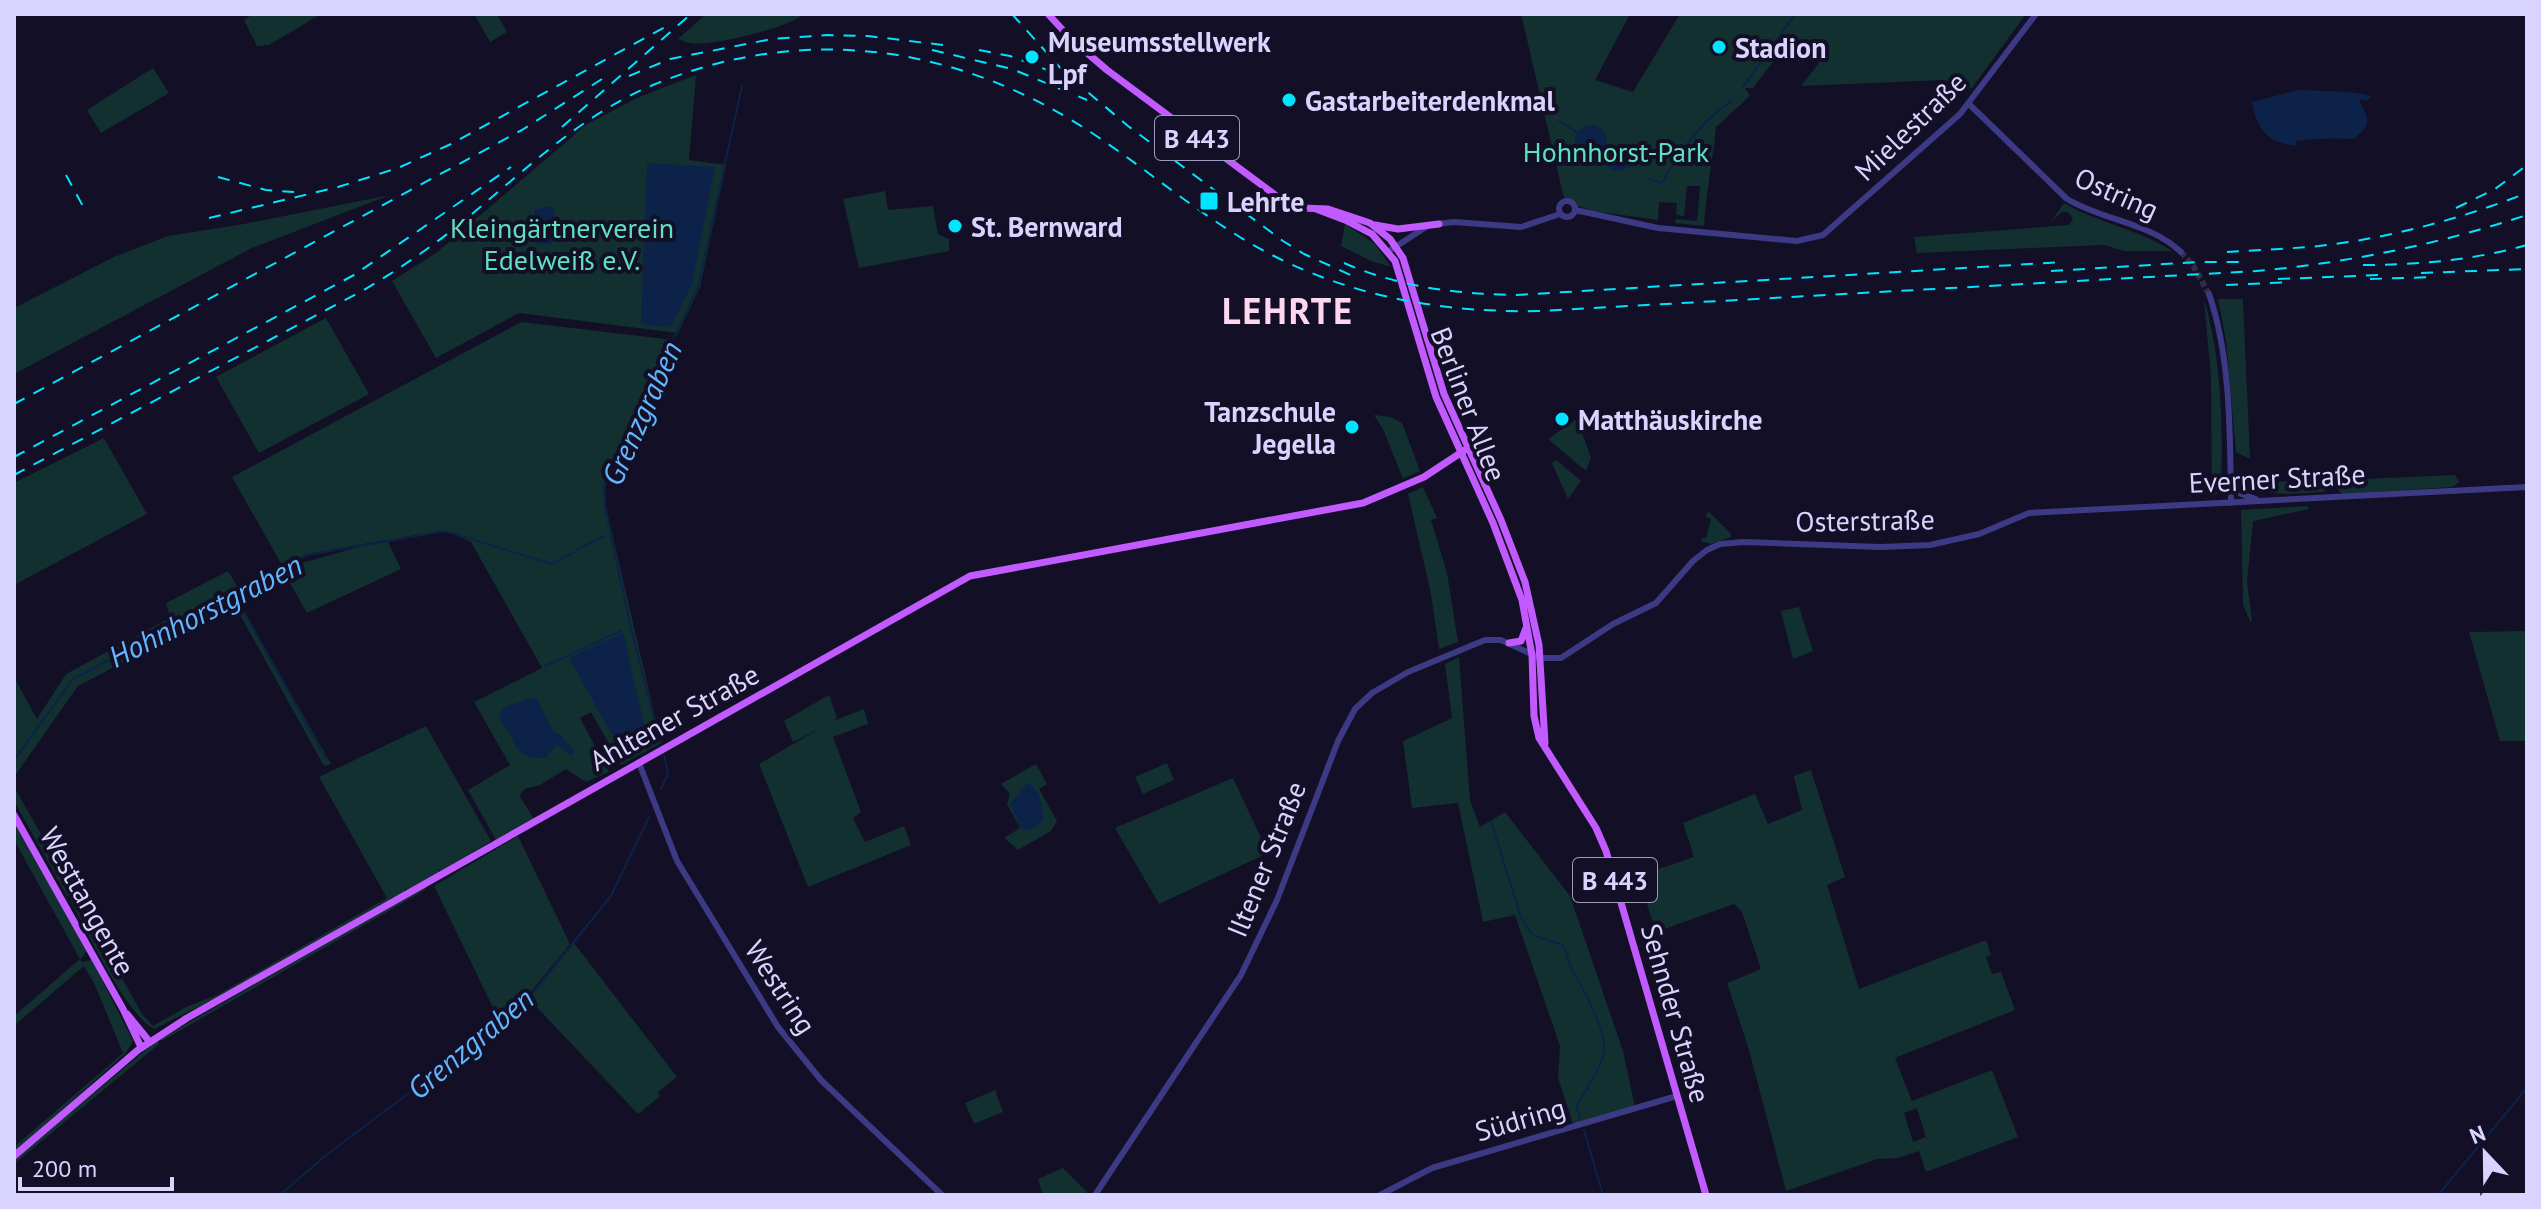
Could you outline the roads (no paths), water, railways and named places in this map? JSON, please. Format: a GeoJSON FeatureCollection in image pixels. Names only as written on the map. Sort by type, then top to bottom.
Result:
{"type":"FeatureCollection","features":[{"type":"Feature","properties":{"kind":"main road","name":"B 443"},"geometry":{"type":"LineString","coordinates":[[1048,14],[1107,70],[1292,206],[1336,211],[1370,223],[1392,248]]}},
{"type":"Feature","properties":{"kind":"main road","name":"Berliner Allee"},"geometry":{"type":"LineString","coordinates":[[1316,209],[1366,230],[1392,248],[1409,275],[1436,371],[1503,548],[1536,657]]}},
{"type":"Feature","properties":{"kind":"main road"},"geometry":{"type":"LineString","coordinates":[[1370,223],[1398,229],[1439,224]]}},
{"type":"Feature","properties":{"kind":"main road","name":"Berliner Allee"},"geometry":{"type":"LineString","coordinates":[[1464,451],[1501,520],[1525,582],[1536,628],[1536,657]]}},
{"type":"Feature","properties":{"kind":"main road","name":"Ahltener Straße"},"geometry":{"type":"LineString","coordinates":[[14,1156],[141,1047],[223,996],[970,576],[1363,503],[1424,477],[1464,451]]}},
{"type":"Feature","properties":{"kind":"main road"},"geometry":{"type":"LineString","coordinates":[[1509,643],[1524,638],[1526,618]]}},
{"type":"Feature","properties":{"kind":"main road","name":"Sehnder Straße"},"geometry":{"type":"LineString","coordinates":[[1536,657],[1542,731],[1553,763],[1602,839],[1706,1195]]}},
{"type":"Feature","properties":{"kind":"main road","name":"Westtangente"},"geometry":{"type":"LineString","coordinates":[[14,815],[123,1009],[141,1047]]}},
{"type":"Feature","properties":{"kind":"main road","name":"Westtangente"},"geometry":{"type":"LineString","coordinates":[[123,1009],[149,1041]]}},
{"type":"Feature","properties":{"kind":"street","name":"Mielestraße"},"geometry":{"type":"LineString","coordinates":[[1575,210],[1658,228],[1797,241],[1823,235],[1969,104],[2036,14]]}},
{"type":"Feature","properties":{"kind":"street","name":"Ostring"},"geometry":{"type":"LineString","coordinates":[[1969,104],[2063,196],[2086,209],[2150,231],[2181,252]]}},
{"type":"Feature","properties":{"kind":"street"},"geometry":{"type":"LineString","coordinates":[[1392,248],[1420,230],[1439,224],[1521,227],[1560,214],[1569,217],[1575,210],[1573,205],[1565,201],[1560,206],[1560,214]]}},
{"type":"Feature","properties":{"kind":"street"},"geometry":{"type":"LineString","coordinates":[[2209,294],[2217,322],[2226,393],[2231,503]]}},
{"type":"Feature","properties":{"kind":"street"},"geometry":{"type":"LineString","coordinates":[[2231,481],[2243,495],[2264,501]]}},
{"type":"Feature","properties":{"kind":"street","name":"Everner Straße"},"geometry":{"type":"LineString","coordinates":[[2029,513],[2527,487]]}},
{"type":"Feature","properties":{"kind":"street","name":"Osterstraße"},"geometry":{"type":"LineString","coordinates":[[1536,657],[1556,659],[1573,653],[1613,624],[1656,603],[1701,554],[1720,544],[1930,545],[1979,534],[2029,513]]}},
{"type":"Feature","properties":{"kind":"street","name":"Iltener Straße"},"geometry":{"type":"LineString","coordinates":[[1095,1195],[1241,975],[1271,913],[1329,764],[1355,709],[1394,679],[1450,652],[1485,640],[1509,643]]}},
{"type":"Feature","properties":{"kind":"street"},"geometry":{"type":"LineString","coordinates":[[1509,643],[1536,657]]}},
{"type":"Feature","properties":{"kind":"street","name":"Westring"},"geometry":{"type":"LineString","coordinates":[[639,763],[677,861],[778,1027],[827,1087],[942,1195]]}},
{"type":"Feature","properties":{"kind":"street","name":"Südring"},"geometry":{"type":"LineString","coordinates":[[1380,1195],[1432,1168],[1677,1096]]}},
{"type":"Feature","properties":{"kind":"water"},"geometry":{"type":"Polygon","coordinates":[[[2298,90],[2372,96],[2367,101],[2359,101],[2367,116],[2364,129],[2353,139],[2303,140],[2296,141],[2297,146],[2272,138],[2257,120],[2252,102],[2298,90]]]}},
{"type":"Feature","properties":{"kind":"water"},"geometry":{"type":"Polygon","coordinates":[[[1591,125],[1603,129],[1607,141],[1603,153],[1591,157],[1579,153],[1575,141],[1579,129],[1591,125]]]}},
{"type":"Feature","properties":{"kind":"water"},"geometry":{"type":"Polygon","coordinates":[[[1618,147],[1626,151],[1630,159],[1626,167],[1618,171],[1610,167],[1606,159],[1610,151],[1618,147]]]}},
{"type":"Feature","properties":{"kind":"water"},"geometry":{"type":"Polygon","coordinates":[[[647,163],[715,167],[692,285],[668,327],[641,324],[647,163]]]}},
{"type":"Feature","properties":{"kind":"water"},"geometry":{"type":"Polygon","coordinates":[[[547,206],[554,209],[555,224],[551,225],[555,235],[553,242],[537,243],[529,237],[535,209],[547,206]]]}},
{"type":"Feature","properties":{"kind":"water"},"geometry":{"type":"Polygon","coordinates":[[[623,633],[645,728],[616,742],[569,658],[623,633]]]}},
{"type":"Feature","properties":{"kind":"water"},"geometry":{"type":"Polygon","coordinates":[[[536,697],[554,733],[560,734],[573,750],[573,755],[557,744],[546,758],[532,757],[522,753],[515,745],[499,717],[504,707],[536,697]]]}},
{"type":"Feature","properties":{"kind":"water"},"geometry":{"type":"Polygon","coordinates":[[[1029,782],[1039,794],[1044,818],[1036,827],[1026,830],[1020,827],[1010,803],[1029,782]]]}},
{"type":"Feature","properties":{"kind":"waterway"},"geometry":{"type":"LineString","coordinates":[[1743,87],[1795,14]]}},
{"type":"Feature","properties":{"kind":"waterway","name":"Grenzgraben"},"geometry":{"type":"LineString","coordinates":[[660,743],[632,632],[603,487],[698,287],[742,86]]}},
{"type":"Feature","properties":{"kind":"waterway"},"geometry":{"type":"LineString","coordinates":[[1649,179],[1662,183],[1692,138],[1710,117],[1732,101]]}},
{"type":"Feature","properties":{"kind":"waterway"},"geometry":{"type":"LineString","coordinates":[[1559,121],[1577,132]]}},
{"type":"Feature","properties":{"kind":"waterway","name":"Hohnhorstgraben"},"geometry":{"type":"LineString","coordinates":[[14,760],[73,679],[307,555],[445,531],[552,564],[574,552]]}},
{"type":"Feature","properties":{"kind":"waterway","name":"Hohnhorstgraben"},"geometry":{"type":"LineString","coordinates":[[577,550],[604,536]]}},
{"type":"Feature","properties":{"kind":"waterway"},"geometry":{"type":"LineString","coordinates":[[235,596],[326,759]]}},
{"type":"Feature","properties":{"kind":"waterway"},"geometry":{"type":"LineString","coordinates":[[545,666],[621,631]]}},
{"type":"Feature","properties":{"kind":"waterway","name":"Grenzgraben"},"geometry":{"type":"LineString","coordinates":[[661,789],[668,774],[664,755]]}},
{"type":"Feature","properties":{"kind":"waterway","name":"Grenzgraben"},"geometry":{"type":"LineString","coordinates":[[280,1195],[325,1156],[519,1010],[611,896],[649,817]]}},
{"type":"Feature","properties":{"kind":"waterway"},"geometry":{"type":"LineString","coordinates":[[1491,821],[1521,918],[1533,935],[1563,945],[1602,1032],[1603,1057],[1577,1106],[1580,1118]]}},
{"type":"Feature","properties":{"kind":"waterway"},"geometry":{"type":"LineString","coordinates":[[2438,1195],[2527,1088]]}},
{"type":"Feature","properties":{"kind":"waterway"},"geometry":{"type":"LineString","coordinates":[[1584,1130],[1603,1195]]}},
{"type":"Feature","properties":{"kind":"tunnel"},"geometry":{"type":"LineString","coordinates":[[2181,252],[2194,267],[2209,294]]}},
{"type":"Feature","properties":{"kind":"railway"},"geometry":{"type":"LineString","coordinates":[[562,127],[691,14]]}},
{"type":"Feature","properties":{"kind":"railway"},"geometry":{"type":"LineString","coordinates":[[1012,14],[1064,72],[1128,126],[1283,241],[1355,277]]}},
{"type":"Feature","properties":{"kind":"railway"},"geometry":{"type":"LineString","coordinates":[[209,218],[338,187],[398,168],[451,144],[667,26]]}},
{"type":"Feature","properties":{"kind":"railway"},"geometry":{"type":"LineString","coordinates":[[629,76],[670,59],[772,39],[868,36],[943,45]]}},
{"type":"Feature","properties":{"kind":"railway"},"geometry":{"type":"LineString","coordinates":[[14,475],[364,290],[451,231],[597,114],[653,85],[710,65],[768,54],[825,50],[882,53],[938,64],[992,81],[1046,106],[1098,137],[1205,214],[1272,255],[1304,270],[1369,292],[1471,309],[1540,311],[2256,271],[2393,251],[2527,215]]}},
{"type":"Feature","properties":{"kind":"railway"},"geometry":{"type":"LineString","coordinates":[[932,50],[1012,69],[1087,100]]}},
{"type":"Feature","properties":{"kind":"railway"},"geometry":{"type":"LineString","coordinates":[[979,50],[1010,56],[1063,76]]}},
{"type":"Feature","properties":{"kind":"railway"},"geometry":{"type":"LineString","coordinates":[[14,404],[522,130],[602,79]]}},
{"type":"Feature","properties":{"kind":"railway"},"geometry":{"type":"LineString","coordinates":[[2456,208],[2495,189],[2527,165]]}},
{"type":"Feature","properties":{"kind":"railway"},"geometry":{"type":"LineString","coordinates":[[14,457],[354,275],[511,167]]}},
{"type":"Feature","properties":{"kind":"railway"},"geometry":{"type":"LineString","coordinates":[[66,175],[85,210]]}},
{"type":"Feature","properties":{"kind":"railway"},"geometry":{"type":"LineString","coordinates":[[218,177],[266,190],[294,192]]}},
{"type":"Feature","properties":{"kind":"railway"},"geometry":{"type":"LineString","coordinates":[[2227,252],[2319,246],[2398,233],[2527,193]]}},
{"type":"Feature","properties":{"kind":"railway"},"geometry":{"type":"LineString","coordinates":[[2363,265],[2446,261],[2527,245]]}},
{"type":"Feature","properties":{"kind":"railway"},"geometry":{"type":"LineString","coordinates":[[1344,263],[1428,288],[1516,295],[2063,262]]}},
{"type":"Feature","properties":{"kind":"railway"},"geometry":{"type":"LineString","coordinates":[[2051,271],[2247,262]]}},
{"type":"Feature","properties":{"kind":"railway"},"geometry":{"type":"LineString","coordinates":[[2421,273],[2527,269]]}},
{"type":"Feature","properties":{"kind":"railway"},"geometry":{"type":"LineString","coordinates":[[2278,279],[2381,275]]}},
{"type":"Feature","properties":{"kind":"railway"},"geometry":{"type":"LineString","coordinates":[[2370,279],[2434,277]]}},
{"type":"Feature","properties":{"kind":"railway"},"geometry":{"type":"LineString","coordinates":[[2226,285],[2290,282]]}},
{"type":"Feature","properties":{"kind":"place","name":"Stadion"},"geometry":{"type":"Point","coordinates":[1719,47]}},
{"type":"Feature","properties":{"kind":"place","name":"Museumsstellwerk Lpf"},"geometry":{"type":"Point","coordinates":[1032,57]}},
{"type":"Feature","properties":{"kind":"place","name":"Gastarbeiterdenkmal"},"geometry":{"type":"Point","coordinates":[1289,100]}},
{"type":"Feature","properties":{"kind":"place","name":"Lehrte"},"geometry":{"type":"Point","coordinates":[1209,201]}},
{"type":"Feature","properties":{"kind":"place","name":"St. Bernward"},"geometry":{"type":"Point","coordinates":[955,226]}},
{"type":"Feature","properties":{"kind":"place","name":"Matthäuskirche"},"geometry":{"type":"Point","coordinates":[1562,419]}},
{"type":"Feature","properties":{"kind":"place","name":"Tanzschule Jegella"},"geometry":{"type":"Point","coordinates":[1352,427]}},
{"type":"Feature","properties":{"kind":"district","name":"LEHRTE"},"geometry":{"type":"Point","coordinates":[1288,310]}},
{"type":"Feature","properties":{"kind":"park label","name":"Hohnhorst-Park"},"geometry":{"type":"Point","coordinates":[1616,151]}},
{"type":"Feature","properties":{"kind":"park label","name":"Kleingärtnerverein Edelweiß e.V."},"geometry":{"type":"Point","coordinates":[562,243]}}]}
